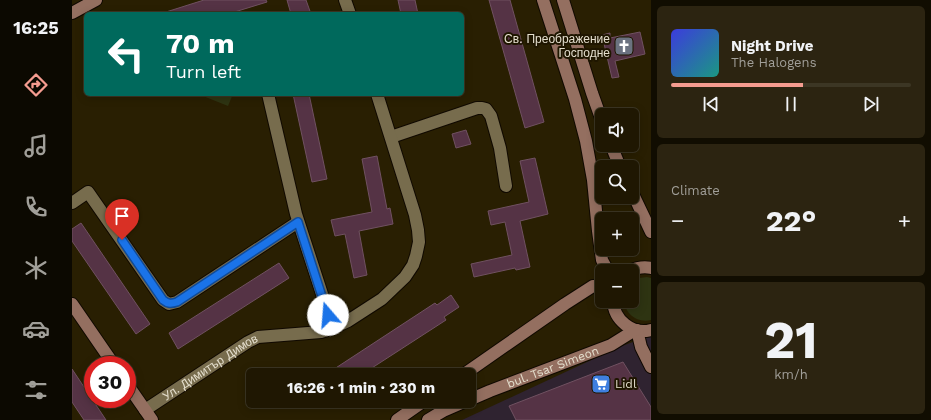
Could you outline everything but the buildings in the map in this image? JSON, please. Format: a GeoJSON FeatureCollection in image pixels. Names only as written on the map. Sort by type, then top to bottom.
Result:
{"type":"FeatureCollection","features":[{"type":"Feature","properties":{"kind":"street"},"geometry":{"type":"LineString","coordinates":[[72,13],[96,0]]}},
{"type":"Feature","properties":{"kind":"street"},"geometry":{"type":"LineString","coordinates":[[345,0],[349,12]]}},
{"type":"Feature","properties":{"kind":"street"},"geometry":{"type":"LineString","coordinates":[[543,0],[575,98],[586,141],[593,180],[602,260],[604,264]]}},
{"type":"Feature","properties":{"kind":"street"},"geometry":{"type":"LineString","coordinates":[[563,0],[598,108]]}},
{"type":"Feature","properties":{"kind":"street"},"geometry":{"type":"LineString","coordinates":[[268,96],[298,222],[333,328]]}},
{"type":"Feature","properties":{"kind":"street","name":"Ул. Димитър Димов"},"geometry":{"type":"LineString","coordinates":[[148,415],[248,342],[258,337],[320,332],[333,328],[348,321],[382,299],[405,277],[413,265],[416,256],[419,242],[418,230],[415,215],[378,96]]}},
{"type":"Feature","properties":{"kind":"street"},"geometry":{"type":"LineString","coordinates":[[391,137],[477,108],[486,109],[492,116],[500,148],[506,186]]}},
{"type":"Feature","properties":{"kind":"street"},"geometry":{"type":"LineString","coordinates":[[72,203],[88,192],[163,300],[169,304],[177,302],[298,222]]}},
{"type":"Feature","properties":{"kind":"street"},"geometry":{"type":"LineString","coordinates":[[638,204],[651,232]]}},
{"type":"Feature","properties":{"kind":"street"},"geometry":{"type":"LineString","coordinates":[[639,267],[651,268]]}},
{"type":"Feature","properties":{"kind":"street"},"geometry":{"type":"LineString","coordinates":[[473,368],[565,304],[593,286],[595,286]]}},
{"type":"Feature","properties":{"kind":"street"},"geometry":{"type":"LineString","coordinates":[[72,304],[108,356]]}},
{"type":"Feature","properties":{"kind":"street"},"geometry":{"type":"LineString","coordinates":[[615,308],[620,320],[627,326],[636,330],[651,330]]}},
{"type":"Feature","properties":{"kind":"street"},"geometry":{"type":"LineString","coordinates":[[636,330],[640,347],[651,367]]}},
{"type":"Feature","properties":{"kind":"street","name":"bul. Tsar Simeon"},"geometry":{"type":"LineString","coordinates":[[476,397],[611,345],[636,330]]}},
{"type":"Feature","properties":{"kind":"street"},"geometry":{"type":"LineString","coordinates":[[136,397],[148,415]]}},
{"type":"Feature","properties":{"kind":"street"},"geometry":{"type":"LineString","coordinates":[[396,420],[414,408]]}},
{"type":"Feature","properties":{"kind":"street"},"geometry":{"type":"LineString","coordinates":[[428,420],[450,408]]}},
{"type":"Feature","properties":{"kind":"shaded area","name":"Lidl"},"geometry":{"type":"Polygon","coordinates":[[[651,335],[651,420],[462,420],[617,348],[651,335]]]}},
{"type":"Feature","properties":{"kind":"green space"},"geometry":{"type":"Polygon","coordinates":[[[203,96],[232,96],[228,106],[203,96]]]}},
{"type":"Feature","properties":{"kind":"green space"},"geometry":{"type":"Polygon","coordinates":[[[639,278],[651,278],[651,320],[646,321],[637,319],[630,314],[626,308],[639,308],[639,278]]]}},
{"type":"Feature","properties":{"kind":"place","name":"Св. Преображение Господне"},"geometry":{"type":"Point","coordinates":[624,46]}},
{"type":"Feature","properties":{"kind":"place","name":"Lidl"},"geometry":{"type":"Point","coordinates":[601,384]}},
{"type":"Feature","properties":{"kind":"route"},"geometry":{"type":"LineString","coordinates":[[122,240],[163,300],[169,304],[177,302],[298,222],[328,315]]}}]}
